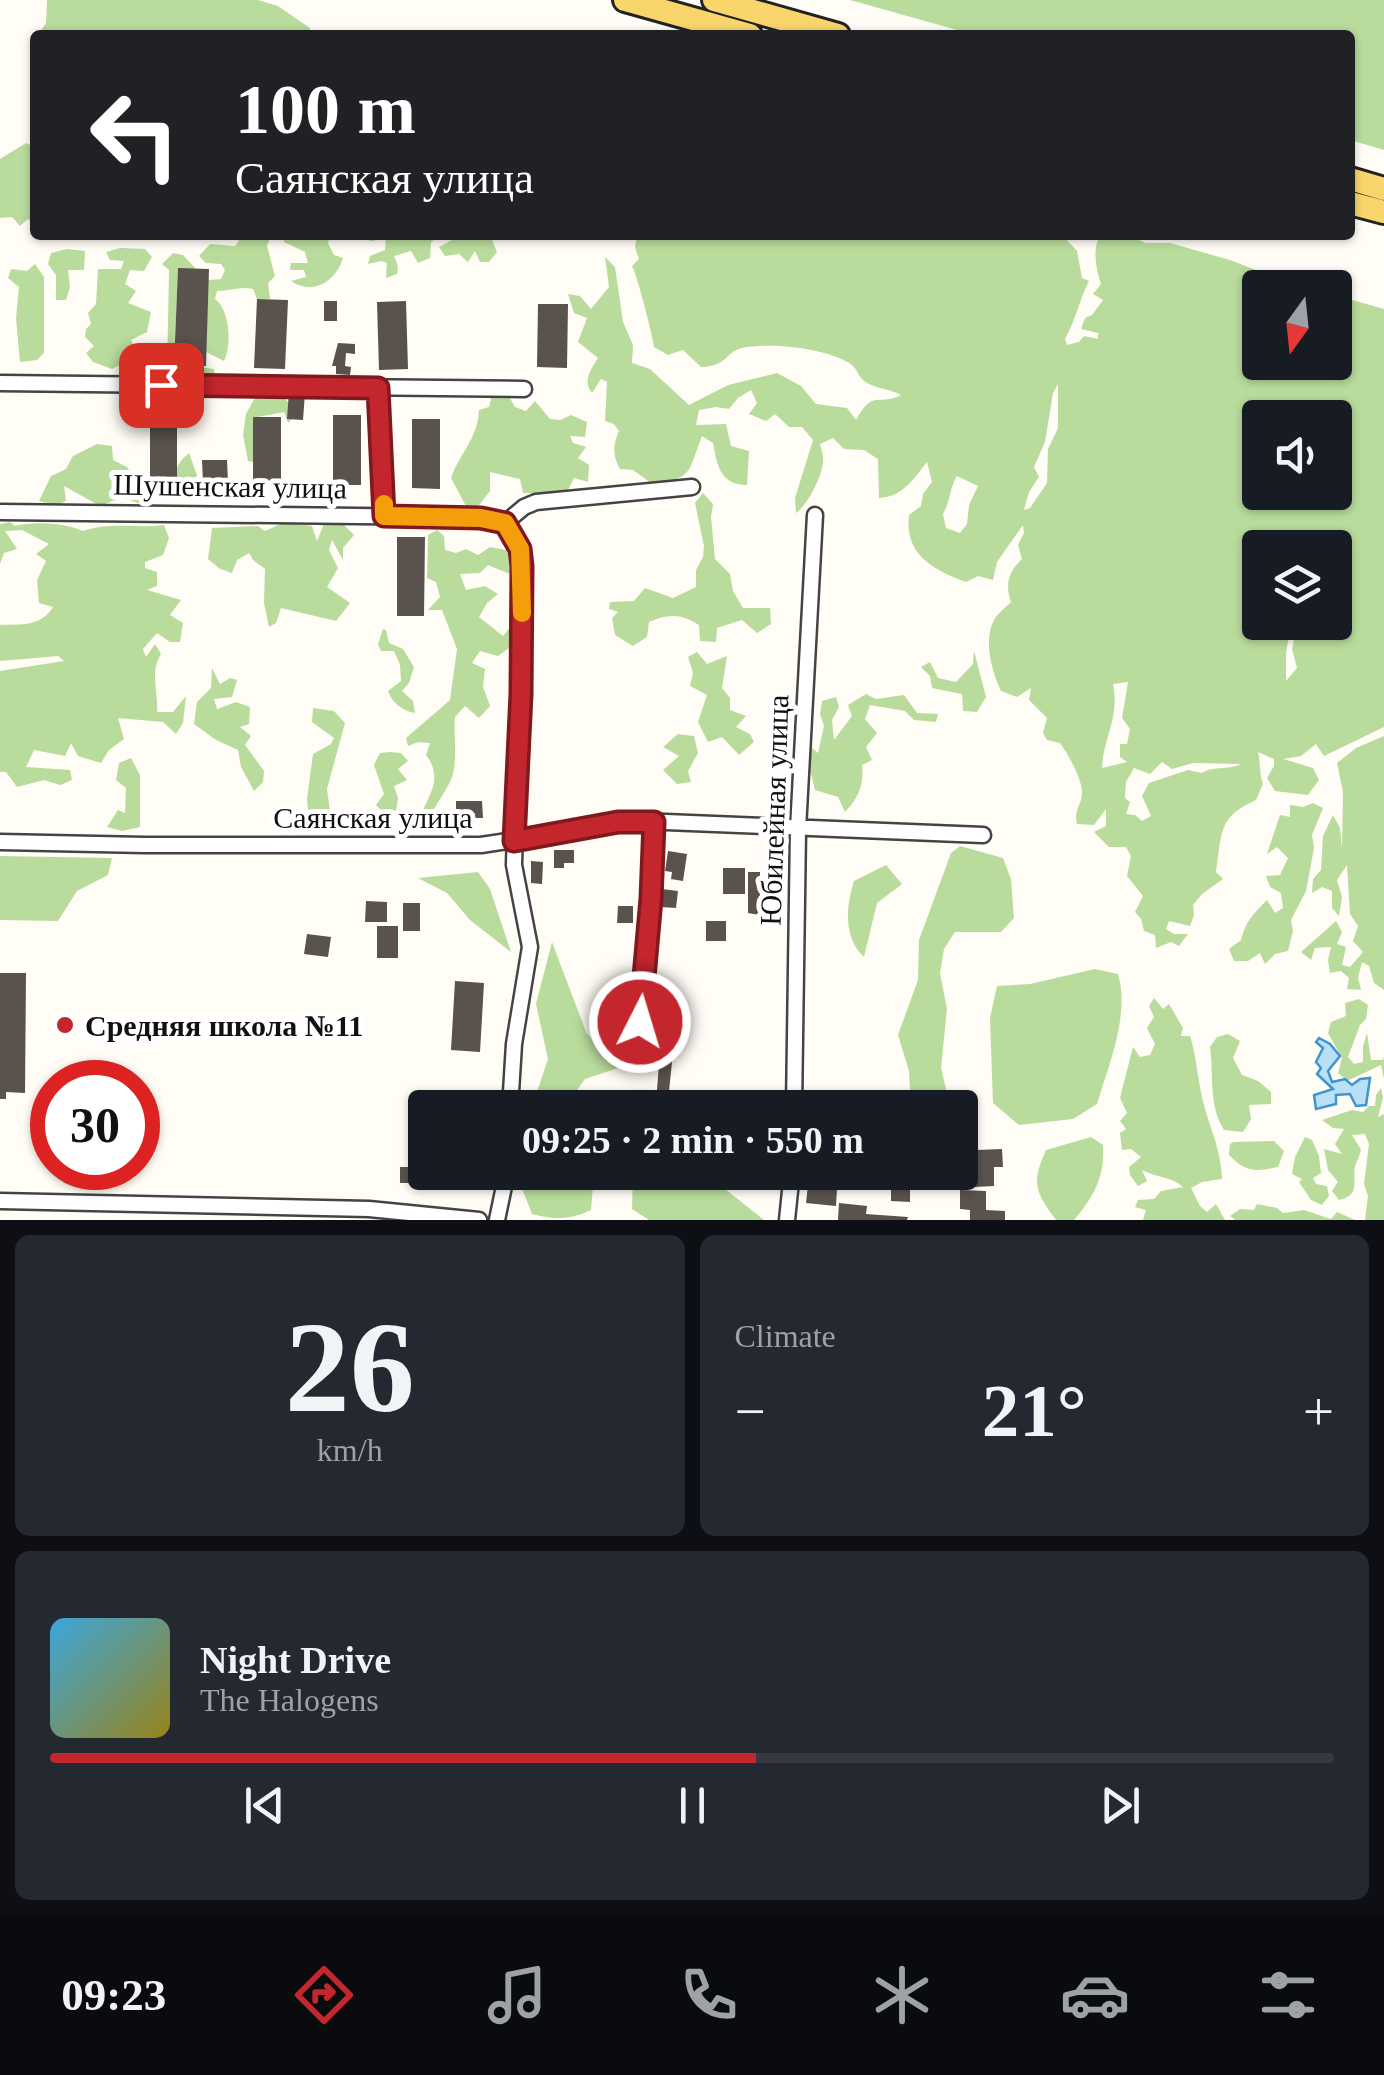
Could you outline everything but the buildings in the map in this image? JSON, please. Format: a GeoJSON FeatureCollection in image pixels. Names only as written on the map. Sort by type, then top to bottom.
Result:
{"type":"FeatureCollection","features":[{"type":"Feature","properties":{"kind":"main road"},"geometry":{"type":"LineString","coordinates":[[625,0],[732,30]]}},
{"type":"Feature","properties":{"kind":"main road"},"geometry":{"type":"LineString","coordinates":[[714,0],[820,30]]}},
{"type":"Feature","properties":{"kind":"main road"},"geometry":{"type":"LineString","coordinates":[[1355,180],[1384,189]]}},
{"type":"Feature","properties":{"kind":"main road"},"geometry":{"type":"LineString","coordinates":[[1355,204],[1384,212]]}},
{"type":"Feature","properties":{"kind":"street"},"geometry":{"type":"LineString","coordinates":[[0,384],[524,389]]}},
{"type":"Feature","properties":{"kind":"street"},"geometry":{"type":"LineString","coordinates":[[378,388],[384,516]]}},
{"type":"Feature","properties":{"kind":"street"},"geometry":{"type":"LineString","coordinates":[[511,1090],[514,1044],[530,947],[514,864],[522,566],[520,549],[505,523],[536,502],[692,487]]}},
{"type":"Feature","properties":{"kind":"street","name":"Шушенская улица"},"geometry":{"type":"LineString","coordinates":[[0,512],[481,518],[505,523]]}},
{"type":"Feature","properties":{"kind":"street","name":"Юбилейная улица"},"geometry":{"type":"LineString","coordinates":[[794,1090],[798,830],[814,515]]}},
{"type":"Feature","properties":{"kind":"street","name":"Саянская улица"},"geometry":{"type":"LineString","coordinates":[[0,842],[482,845],[618,822],[983,835]]}},
{"type":"Feature","properties":{"kind":"street"},"geometry":{"type":"LineString","coordinates":[[654,822],[640,1022],[644,1029],[666,1031]]}},
{"type":"Feature","properties":{"kind":"street"},"geometry":{"type":"LineString","coordinates":[[497,1220],[503,1190]]}},
{"type":"Feature","properties":{"kind":"street"},"geometry":{"type":"LineString","coordinates":[[788,1220],[790,1190]]}},
{"type":"Feature","properties":{"kind":"street"},"geometry":{"type":"LineString","coordinates":[[0,1201],[369,1210],[478,1220]]}},
{"type":"Feature","properties":{"kind":"green space"},"geometry":{"type":"Polygon","coordinates":[[[47,0],[258,0],[278,6],[310,28],[41,30],[46,23],[47,0]]]}},
{"type":"Feature","properties":{"kind":"green space"},"geometry":{"type":"Polygon","coordinates":[[[850,0],[1384,0],[1384,150],[1355,141],[1355,30],[957,30],[850,0]]]}},
{"type":"Feature","properties":{"kind":"green space"},"geometry":{"type":"Polygon","coordinates":[[[26,143],[30,145],[30,221],[20,226],[12,217],[0,218],[0,159],[26,143]]]}},
{"type":"Feature","properties":{"kind":"green space"},"geometry":{"type":"Polygon","coordinates":[[[239,240],[269,240],[267,246],[275,276],[268,283],[270,299],[257,299],[253,289],[248,288],[217,291],[215,299],[224,311],[228,328],[224,361],[206,352],[208,280],[221,279],[225,270],[221,264],[206,263],[199,256],[210,244],[235,246],[239,240]]]}},
{"type":"Feature","properties":{"kind":"green space"},"geometry":{"type":"Polygon","coordinates":[[[329,240],[334,255],[343,258],[323,284],[299,285],[291,281],[306,277],[304,270],[290,270],[291,263],[308,263],[305,252],[284,242],[329,240]]]}},
{"type":"Feature","properties":{"kind":"green space"},"geometry":{"type":"Polygon","coordinates":[[[386,240],[434,240],[430,258],[418,263],[411,251],[394,256],[397,274],[386,278],[387,263],[368,264],[370,256],[385,250],[386,240]]]}},
{"type":"Feature","properties":{"kind":"green space"},"geometry":{"type":"Polygon","coordinates":[[[452,240],[492,240],[497,252],[489,262],[480,262],[475,251],[468,262],[459,254],[445,256],[439,247],[452,240]]]}},
{"type":"Feature","properties":{"kind":"green space"},"geometry":{"type":"Polygon","coordinates":[[[636,240],[1067,240],[1077,251],[1082,278],[1089,281],[1065,339],[1067,345],[1084,336],[1098,339],[1098,333],[1081,329],[1085,318],[1103,300],[1093,294],[1101,284],[1095,253],[1098,240],[1170,243],[1256,270],[1242,270],[1242,380],[1352,380],[1352,300],[1384,309],[1384,727],[1324,756],[1316,744],[1301,756],[1283,759],[1313,768],[1319,780],[1308,795],[1275,791],[1267,778],[1274,759],[1258,752],[1263,784],[1256,800],[1234,813],[1224,828],[1216,872],[1223,879],[1193,905],[1190,926],[1169,921],[1166,929],[1174,934],[1188,934],[1179,946],[1171,942],[1156,948],[1155,935],[1144,931],[1135,912],[1143,896],[1127,876],[1131,856],[1126,847],[1109,847],[1094,832],[1106,826],[1106,809],[1094,825],[1077,824],[1082,796],[1079,779],[1060,743],[1047,740],[1043,733],[1047,718],[1029,700],[1031,688],[1017,697],[1001,691],[995,675],[989,647],[991,628],[1011,602],[1008,584],[1022,559],[1018,545],[1023,525],[997,562],[993,580],[978,576],[966,582],[954,577],[924,559],[911,541],[909,515],[921,506],[923,494],[932,482],[927,462],[901,490],[879,498],[878,459],[864,450],[844,449],[833,438],[820,444],[820,474],[796,513],[795,498],[813,440],[802,427],[789,427],[775,414],[766,421],[749,414],[757,403],[751,390],[729,409],[699,410],[696,425],[726,424],[731,446],[749,451],[747,485],[725,478],[713,443],[702,436],[687,472],[675,479],[651,483],[633,470],[620,469],[614,450],[619,431],[605,421],[607,382],[601,379],[592,393],[589,389],[589,375],[598,358],[578,342],[587,318],[574,313],[568,294],[580,296],[591,309],[609,287],[605,257],[615,267],[623,322],[633,345],[632,363],[650,369],[689,405],[728,385],[777,373],[801,386],[816,404],[847,408],[856,420],[872,401],[901,395],[867,383],[849,363],[812,350],[742,348],[717,364],[701,367],[683,350],[668,355],[654,347],[632,266],[639,259],[636,240]],[[1058,384],[1045,442],[1034,467],[1039,477],[1024,510],[1030,508],[1047,483],[1048,449],[1058,428],[1058,384]],[[957,476],[943,514],[946,528],[960,533],[967,524],[969,505],[978,486],[957,476]],[[1128,682],[1113,684],[1113,718],[1102,768],[1127,762],[1120,757],[1120,744],[1127,744],[1130,729],[1122,718],[1128,682]],[[1162,762],[1150,774],[1134,768],[1126,782],[1125,798],[1130,802],[1126,814],[1142,821],[1151,816],[1142,796],[1149,783],[1188,770],[1202,773],[1241,764],[1193,763],[1172,769],[1162,762]]]}},
{"type":"Feature","properties":{"kind":"green space"},"geometry":{"type":"Polygon","coordinates":[[[67,249],[85,251],[84,270],[68,270],[70,287],[66,300],[56,300],[56,275],[48,264],[51,253],[67,249]]]}},
{"type":"Feature","properties":{"kind":"green space"},"geometry":{"type":"Polygon","coordinates":[[[145,249],[152,257],[144,271],[130,270],[125,284],[136,291],[128,303],[151,312],[147,332],[131,340],[145,367],[139,371],[126,362],[112,369],[93,362],[86,353],[94,346],[85,337],[91,324],[88,313],[96,304],[98,269],[121,269],[124,261],[110,260],[106,252],[145,249]]]}},
{"type":"Feature","properties":{"kind":"green space"},"geometry":{"type":"Polygon","coordinates":[[[173,253],[183,255],[196,269],[178,269],[174,364],[214,369],[216,380],[178,381],[167,372],[169,270],[162,264],[173,253]]]}},
{"type":"Feature","properties":{"kind":"green space"},"geometry":{"type":"Polygon","coordinates":[[[35,264],[44,277],[44,353],[37,360],[20,362],[16,318],[19,287],[8,278],[11,269],[27,271],[35,264]]]}},
{"type":"Feature","properties":{"kind":"green space"},"geometry":{"type":"Polygon","coordinates":[[[258,392],[282,393],[296,415],[288,423],[284,412],[253,418],[253,462],[248,461],[243,435],[246,414],[258,392]]]}},
{"type":"Feature","properties":{"kind":"green space"},"geometry":{"type":"Polygon","coordinates":[[[507,393],[515,407],[526,411],[535,401],[550,419],[571,415],[587,422],[585,437],[570,436],[573,443],[586,447],[578,458],[589,465],[588,482],[574,478],[566,494],[523,493],[520,479],[490,472],[490,491],[477,508],[467,508],[451,478],[472,437],[479,410],[489,407],[492,395],[507,393]]]}},
{"type":"Feature","properties":{"kind":"green space"},"geometry":{"type":"Polygon","coordinates":[[[97,444],[112,446],[113,460],[127,467],[134,477],[145,477],[150,489],[176,488],[176,469],[189,453],[197,475],[190,497],[178,501],[154,497],[146,506],[122,497],[100,506],[64,486],[66,501],[56,505],[39,501],[51,476],[66,469],[73,456],[97,444]]]}},
{"type":"Feature","properties":{"kind":"green space"},"geometry":{"type":"Polygon","coordinates":[[[703,493],[713,504],[715,559],[730,574],[733,591],[743,608],[770,608],[771,624],[757,633],[742,620],[717,628],[716,642],[700,641],[699,625],[681,617],[662,617],[649,622],[647,637],[633,646],[615,635],[612,618],[618,612],[609,609],[610,602],[634,601],[645,588],[673,598],[696,587],[696,570],[704,546],[695,503],[703,493]]]}},
{"type":"Feature","properties":{"kind":"green space"},"geometry":{"type":"Polygon","coordinates":[[[10,522],[15,526],[59,525],[83,531],[104,526],[164,525],[169,538],[163,555],[145,562],[145,568],[157,572],[157,586],[147,590],[181,600],[170,615],[183,623],[180,642],[170,642],[157,633],[143,649],[146,657],[155,644],[161,654],[155,676],[157,712],[173,712],[186,696],[183,723],[176,734],[163,722],[118,718],[124,739],[109,750],[101,763],[78,756],[71,743],[65,756],[34,750],[26,767],[70,770],[72,780],[60,785],[44,780],[17,787],[6,772],[0,772],[0,671],[64,661],[58,656],[0,661],[0,625],[36,621],[53,607],[39,603],[37,580],[46,561],[36,554],[49,544],[22,530],[5,531],[17,549],[4,553],[0,564],[0,524],[10,522]]]}},
{"type":"Feature","properties":{"kind":"green space"},"geometry":{"type":"Polygon","coordinates":[[[285,522],[312,526],[317,541],[324,524],[343,524],[354,535],[343,548],[343,560],[332,540],[329,550],[338,568],[327,587],[350,603],[336,621],[281,608],[276,623],[269,627],[264,603],[265,569],[249,553],[237,560],[232,573],[208,559],[212,528],[258,526],[265,531],[285,522]]]}},
{"type":"Feature","properties":{"kind":"green space"},"geometry":{"type":"Polygon","coordinates":[[[437,530],[444,536],[445,550],[456,553],[466,549],[478,555],[490,547],[506,550],[514,564],[510,574],[488,565],[480,573],[460,574],[466,590],[485,586],[498,594],[479,617],[503,636],[510,627],[516,643],[498,656],[480,651],[472,663],[485,669],[483,687],[490,706],[479,718],[465,706],[455,717],[453,775],[427,825],[423,810],[434,776],[426,755],[430,743],[408,746],[406,738],[450,700],[457,649],[442,610],[428,610],[440,597],[436,582],[427,578],[428,535],[437,530]]]}},
{"type":"Feature","properties":{"kind":"green space"},"geometry":{"type":"Polygon","coordinates":[[[383,629],[389,643],[403,649],[414,667],[402,691],[413,701],[415,713],[398,706],[388,691],[401,681],[400,665],[394,651],[381,651],[378,644],[383,629]]]}},
{"type":"Feature","properties":{"kind":"green space"},"geometry":{"type":"Polygon","coordinates":[[[974,651],[986,697],[977,712],[963,711],[962,694],[932,688],[930,676],[921,667],[930,662],[938,678],[956,682],[973,664],[974,651]]]}},
{"type":"Feature","properties":{"kind":"green space"},"geometry":{"type":"Polygon","coordinates":[[[697,652],[707,664],[727,656],[722,688],[730,698],[730,710],[746,716],[736,727],[750,734],[754,742],[739,755],[722,737],[708,742],[698,722],[707,695],[690,686],[693,673],[688,657],[697,652]]]}},
{"type":"Feature","properties":{"kind":"green space"},"geometry":{"type":"Polygon","coordinates":[[[212,668],[220,684],[230,678],[237,680],[232,697],[214,699],[217,709],[236,702],[250,707],[249,724],[240,727],[251,736],[245,745],[264,771],[263,782],[254,791],[241,767],[238,750],[194,724],[197,702],[211,688],[212,668]]]}},
{"type":"Feature","properties":{"kind":"green space"},"geometry":{"type":"Polygon","coordinates":[[[866,694],[876,699],[904,695],[917,713],[938,714],[936,722],[914,720],[905,711],[870,705],[865,719],[877,733],[866,747],[872,760],[862,765],[860,790],[845,812],[838,797],[815,790],[809,765],[812,748],[818,753],[824,726],[820,714],[822,701],[836,697],[839,707],[832,720],[834,740],[852,716],[848,705],[866,694]]]}},
{"type":"Feature","properties":{"kind":"green space"},"geometry":{"type":"Polygon","coordinates":[[[313,708],[334,711],[345,723],[327,789],[330,811],[320,826],[309,821],[307,799],[313,754],[334,738],[312,722],[313,708]]]}},
{"type":"Feature","properties":{"kind":"green space"},"geometry":{"type":"Polygon","coordinates":[[[678,734],[694,736],[698,753],[688,771],[691,782],[677,784],[663,770],[679,756],[663,747],[678,734]]]}},
{"type":"Feature","properties":{"kind":"green space"},"geometry":{"type":"Polygon","coordinates":[[[1384,736],[1384,990],[1374,983],[1369,966],[1362,962],[1358,978],[1361,990],[1347,989],[1349,978],[1341,971],[1330,973],[1331,947],[1315,948],[1311,960],[1301,952],[1336,921],[1342,932],[1337,944],[1346,947],[1342,965],[1350,967],[1363,952],[1353,941],[1358,926],[1350,914],[1347,865],[1337,880],[1342,897],[1339,916],[1332,908],[1332,891],[1322,887],[1312,893],[1313,879],[1321,870],[1323,836],[1333,815],[1340,828],[1342,849],[1343,792],[1337,763],[1356,748],[1384,736]]]}},
{"type":"Feature","properties":{"kind":"green space"},"geometry":{"type":"Polygon","coordinates":[[[380,753],[401,753],[408,761],[398,769],[407,780],[394,786],[398,798],[396,813],[385,814],[376,805],[384,794],[374,765],[380,753]]]}},
{"type":"Feature","properties":{"kind":"green space"},"geometry":{"type":"Polygon","coordinates":[[[131,758],[140,775],[140,827],[122,831],[107,827],[118,810],[125,813],[126,788],[116,780],[119,763],[131,758]]]}},
{"type":"Feature","properties":{"kind":"green space"},"geometry":{"type":"Polygon","coordinates":[[[1313,803],[1323,808],[1312,835],[1314,848],[1306,891],[1291,920],[1293,931],[1288,951],[1275,954],[1265,964],[1260,953],[1248,961],[1234,961],[1229,949],[1241,940],[1258,909],[1267,900],[1275,913],[1283,908],[1281,893],[1270,887],[1266,876],[1280,875],[1288,858],[1277,847],[1267,854],[1280,815],[1290,817],[1290,805],[1303,807],[1313,803]]]}},
{"type":"Feature","properties":{"kind":"green space"},"geometry":{"type":"Polygon","coordinates":[[[960,846],[1003,858],[1011,879],[1014,918],[1001,932],[955,932],[944,949],[940,973],[947,1009],[941,1068],[946,1090],[910,1090],[909,1071],[898,1035],[918,980],[919,940],[951,853],[960,846]]]}},
{"type":"Feature","properties":{"kind":"green space"},"geometry":{"type":"Polygon","coordinates":[[[0,856],[112,858],[108,875],[77,891],[58,921],[0,920],[0,856]]]}},
{"type":"Feature","properties":{"kind":"green space"},"geometry":{"type":"Polygon","coordinates":[[[886,865],[902,884],[877,903],[864,957],[849,931],[851,891],[854,881],[886,865]]]}},
{"type":"Feature","properties":{"kind":"green space"},"geometry":{"type":"Polygon","coordinates":[[[478,872],[490,889],[511,952],[470,920],[447,893],[418,878],[478,872]]]}},
{"type":"Feature","properties":{"kind":"green space"},"geometry":{"type":"Polygon","coordinates":[[[552,942],[586,1032],[618,1068],[585,1079],[577,1090],[538,1090],[548,1059],[536,1004],[552,942]]]}},
{"type":"Feature","properties":{"kind":"green space"},"geometry":{"type":"Polygon","coordinates":[[[1095,969],[1118,974],[1121,990],[1120,1023],[1097,1104],[1073,1119],[1019,1125],[993,1103],[990,1018],[997,986],[1030,984],[1095,969]]]}},
{"type":"Feature","properties":{"kind":"green space"},"geometry":{"type":"Polygon","coordinates":[[[1154,998],[1163,1009],[1169,1004],[1183,1028],[1181,1036],[1190,1036],[1222,1179],[1191,1188],[1200,1206],[1207,1212],[1216,1204],[1225,1220],[1143,1220],[1146,1210],[1135,1207],[1138,1200],[1154,1199],[1161,1191],[1183,1187],[1142,1170],[1147,1181],[1138,1186],[1129,1167],[1141,1157],[1131,1149],[1122,1150],[1120,1133],[1126,1129],[1120,1121],[1127,1113],[1120,1098],[1133,1047],[1140,1057],[1150,1055],[1155,1044],[1147,1028],[1154,1017],[1149,1006],[1154,998]]]}},
{"type":"Feature","properties":{"kind":"green space"},"geometry":{"type":"Polygon","coordinates":[[[1359,999],[1368,1005],[1366,1019],[1348,1057],[1354,1064],[1363,1062],[1367,1033],[1371,1060],[1384,1057],[1384,1079],[1381,1065],[1347,1081],[1338,1073],[1342,1058],[1328,1033],[1331,1022],[1346,1016],[1345,1003],[1359,999]]]}},
{"type":"Feature","properties":{"kind":"green space"},"geometry":{"type":"Polygon","coordinates":[[[1228,1034],[1240,1041],[1233,1058],[1242,1075],[1271,1092],[1271,1104],[1249,1105],[1251,1119],[1243,1132],[1224,1130],[1214,1100],[1210,1047],[1217,1037],[1228,1034]]]}},
{"type":"Feature","properties":{"kind":"green space"},"geometry":{"type":"Polygon","coordinates":[[[1381,1088],[1383,1098],[1378,1117],[1384,1114],[1384,1220],[1365,1220],[1369,1144],[1365,1134],[1352,1135],[1361,1150],[1354,1187],[1350,1195],[1339,1200],[1332,1191],[1338,1182],[1328,1170],[1324,1149],[1342,1154],[1335,1144],[1344,1129],[1333,1128],[1322,1120],[1375,1106],[1381,1088]]]}},
{"type":"Feature","properties":{"kind":"green space"},"geometry":{"type":"Polygon","coordinates":[[[1091,1137],[1103,1145],[1097,1186],[1074,1220],[1056,1220],[1038,1187],[1038,1171],[1046,1150],[1091,1137]]]}},
{"type":"Feature","properties":{"kind":"green space"},"geometry":{"type":"Polygon","coordinates":[[[1305,1137],[1312,1140],[1319,1156],[1321,1173],[1313,1178],[1316,1184],[1327,1186],[1329,1196],[1322,1205],[1311,1200],[1299,1182],[1302,1179],[1292,1174],[1305,1137]]]}},
{"type":"Feature","properties":{"kind":"green space"},"geometry":{"type":"Polygon","coordinates":[[[1274,1141],[1284,1151],[1278,1167],[1251,1169],[1229,1155],[1233,1142],[1274,1141]]]}},
{"type":"Feature","properties":{"kind":"green space"},"geometry":{"type":"Polygon","coordinates":[[[523,1190],[593,1190],[591,1210],[576,1216],[532,1214],[523,1190]]]}},
{"type":"Feature","properties":{"kind":"green space"},"geometry":{"type":"Polygon","coordinates":[[[633,1190],[726,1190],[764,1220],[649,1220],[632,1209],[633,1190]]]}},
{"type":"Feature","properties":{"kind":"green space"},"geometry":{"type":"Polygon","coordinates":[[[1257,1204],[1283,1213],[1304,1210],[1331,1219],[1337,1212],[1355,1220],[1235,1220],[1230,1216],[1240,1209],[1254,1210],[1257,1204]]]}},
{"type":"Feature","properties":{"kind":"water"},"geometry":{"type":"Polygon","coordinates":[[[1319,1038],[1340,1056],[1328,1071],[1332,1082],[1345,1079],[1352,1085],[1370,1078],[1366,1105],[1356,1106],[1350,1094],[1336,1095],[1336,1104],[1316,1109],[1314,1095],[1333,1089],[1317,1074],[1321,1068],[1316,1062],[1323,1048],[1316,1042],[1319,1038]]]}},
{"type":"Feature","properties":{"kind":"slow traffic"},"geometry":{"type":"LineString","coordinates":[[384,504],[384,516],[481,518],[505,523],[520,549],[522,613]]}},
{"type":"Feature","properties":{"kind":"place","name":"Средняя школа №11"},"geometry":{"type":"Point","coordinates":[65,1025]}},
{"type":"Feature","properties":{"kind":"route"},"geometry":{"type":"LineString","coordinates":[[161,385],[378,388],[384,516],[481,518],[505,523],[520,549],[522,566],[514,841],[618,822],[654,822],[640,1022]]}}]}
